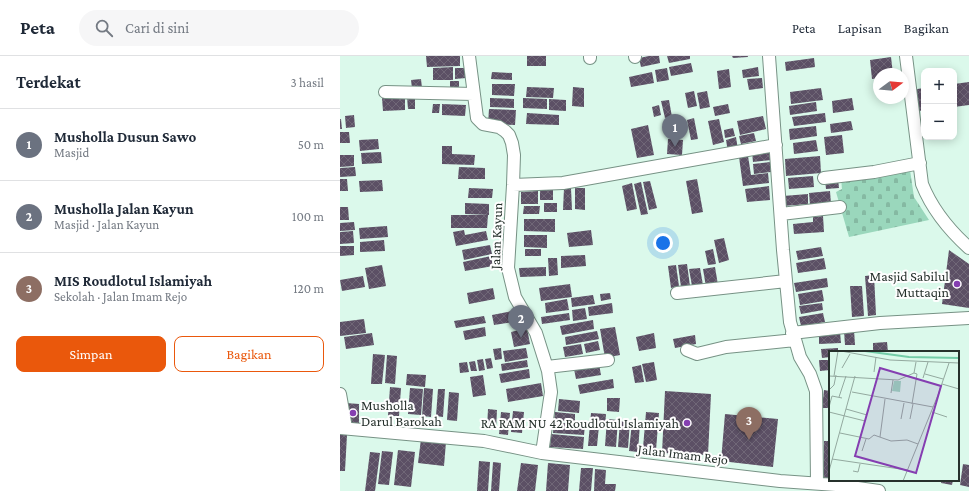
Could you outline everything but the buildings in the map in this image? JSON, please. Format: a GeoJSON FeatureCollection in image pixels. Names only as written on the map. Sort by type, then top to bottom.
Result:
{"type":"FeatureCollection","features":[{"type":"Feature","properties":{"kind":"street","name":"Jalan Kayun"},"geometry":{"type":"LineString","coordinates":[[469,56],[476,118],[483,124],[499,127],[509,135],[514,155],[508,268],[515,297],[536,333],[547,367],[551,392],[542,453]]}},
{"type":"Feature","properties":{"kind":"street"},"geometry":{"type":"LineString","coordinates":[[769,56],[786,281],[793,336],[800,357],[816,391],[817,483]]}},
{"type":"Feature","properties":{"kind":"street"},"geometry":{"type":"LineString","coordinates":[[906,56],[922,184],[927,198],[954,234],[969,248]]}},
{"type":"Feature","properties":{"kind":"street"},"geometry":{"type":"LineString","coordinates":[[385,92],[474,94]]}},
{"type":"Feature","properties":{"kind":"street"},"geometry":{"type":"LineString","coordinates":[[513,185],[563,183],[776,145]]}},
{"type":"Feature","properties":{"kind":"street"},"geometry":{"type":"LineString","coordinates":[[824,178],[874,172],[920,163]]}},
{"type":"Feature","properties":{"kind":"street"},"geometry":{"type":"LineString","coordinates":[[781,214],[840,208]]}},
{"type":"Feature","properties":{"kind":"street"},"geometry":{"type":"LineString","coordinates":[[677,293],[786,281]]}},
{"type":"Feature","properties":{"kind":"street"},"geometry":{"type":"LineString","coordinates":[[687,350],[697,354],[726,347],[880,323],[969,318]]}},
{"type":"Feature","properties":{"kind":"street"},"geometry":{"type":"LineString","coordinates":[[547,367],[608,360]]}},
{"type":"Feature","properties":{"kind":"street"},"geometry":{"type":"LineString","coordinates":[[340,394],[343,428]]}},
{"type":"Feature","properties":{"kind":"street","name":"Jalan Imam Rejo"},"geometry":{"type":"LineString","coordinates":[[343,428],[484,441],[542,453],[780,486],[817,483],[879,491]]}},
{"type":"Feature","properties":{"kind":"green space"},"geometry":{"type":"Polygon","coordinates":[[[910,170],[914,197],[929,220],[849,237],[836,192],[842,189],[841,178],[910,170]]]}},
{"type":"Feature","properties":{"kind":"place","name":"Musholla Dusun Sawo"},"geometry":{"type":"Point","coordinates":[675,147]}},
{"type":"Feature","properties":{"kind":"place","name":"Masjid Sabilul Muttaqin"},"geometry":{"type":"Point","coordinates":[957,284]}},
{"type":"Feature","properties":{"kind":"place","name":"Musholla Jalan Kayun"},"geometry":{"type":"Point","coordinates":[521,338]}},
{"type":"Feature","properties":{"kind":"place","name":"Musholla Darul Barokah"},"geometry":{"type":"Point","coordinates":[353,413]}},
{"type":"Feature","properties":{"kind":"place","name":"RA RAM NU 42 Roudlotul Islamiyah"},"geometry":{"type":"Point","coordinates":[687,423]}},
{"type":"Feature","properties":{"kind":"place","name":"MIS Roudlotul Islamiyah"},"geometry":{"type":"Point","coordinates":[749,440]}}]}
